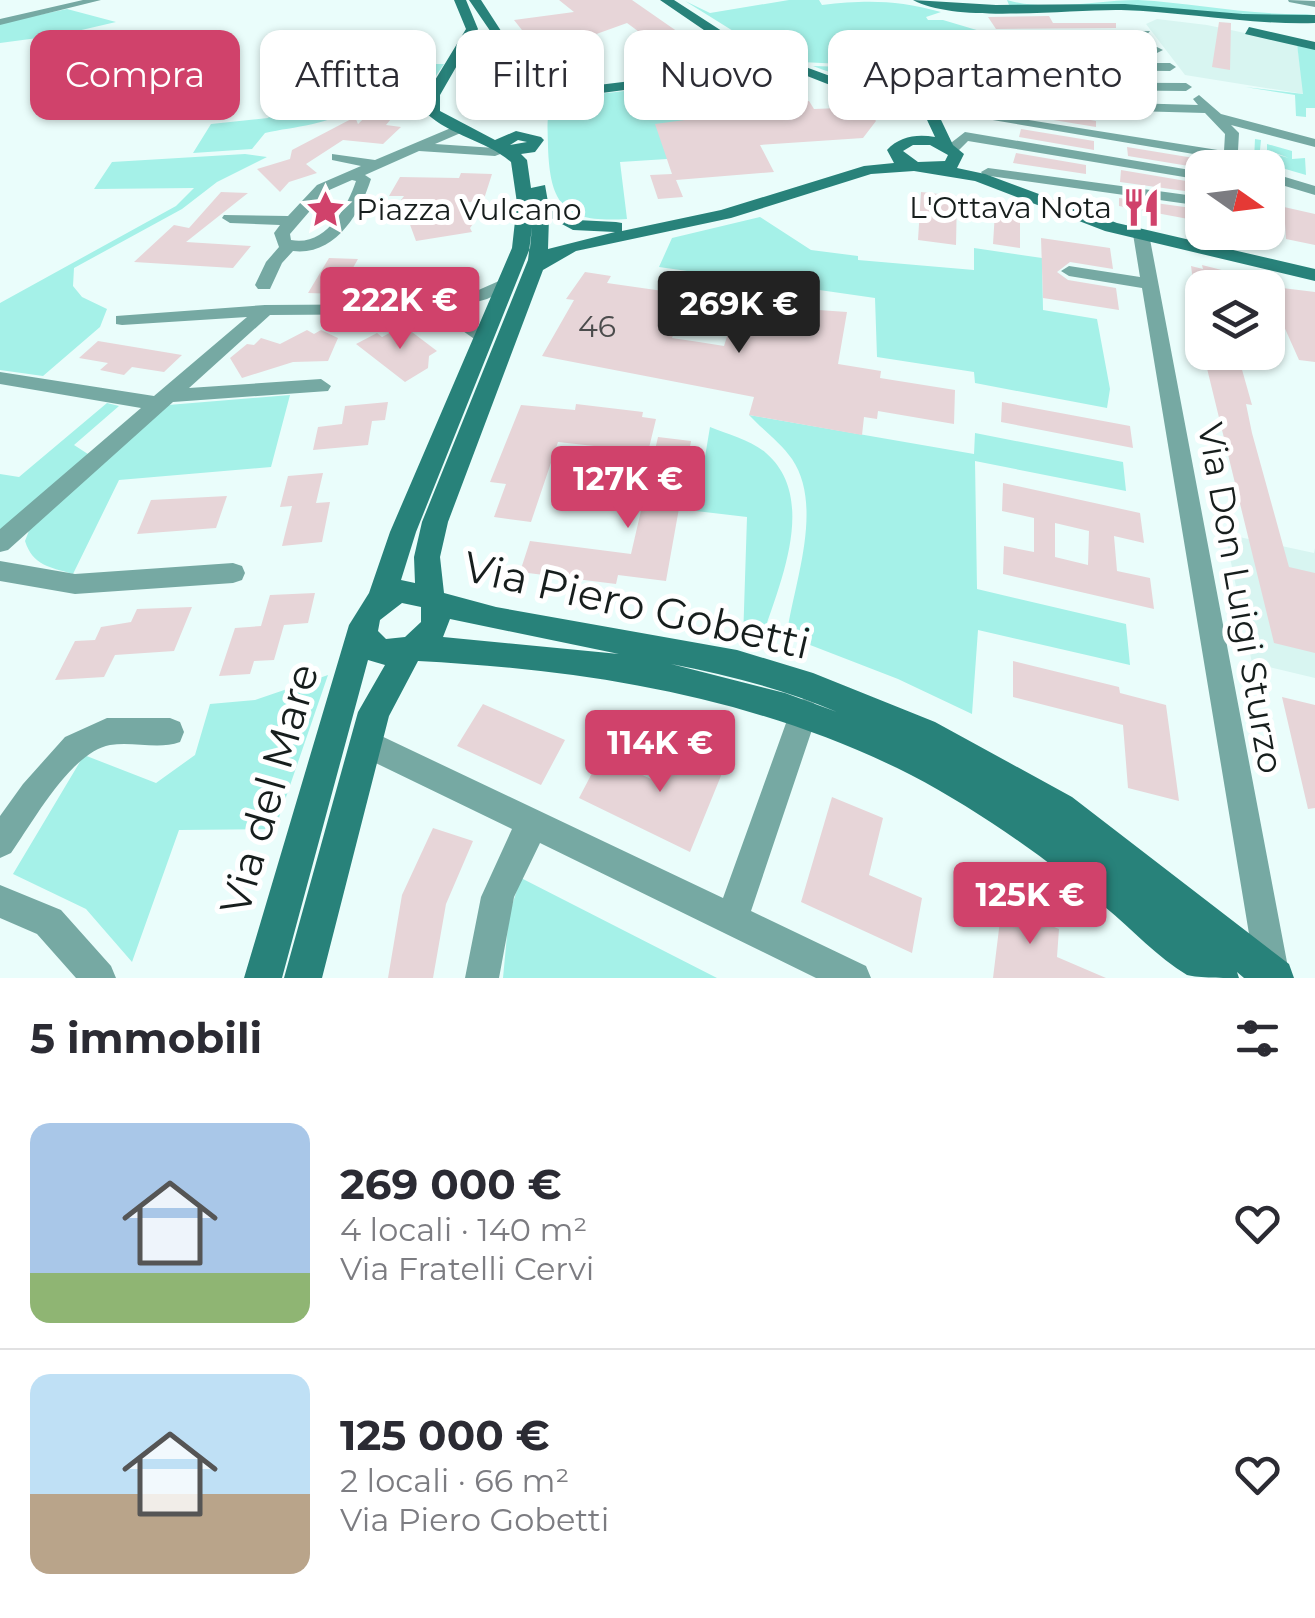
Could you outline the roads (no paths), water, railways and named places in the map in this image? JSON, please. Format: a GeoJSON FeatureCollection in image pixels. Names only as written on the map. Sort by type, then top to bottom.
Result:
{"type":"FeatureCollection","features":[{"type":"Feature","properties":{"kind":"street"},"geometry":{"type":"LineString","coordinates":[[0,22],[96,0]]}},
{"type":"Feature","properties":{"kind":"street"},"geometry":{"type":"LineString","coordinates":[[460,0],[472,19],[472,29],[431,105],[433,113],[461,130],[507,144]]}},
{"type":"Feature","properties":{"kind":"street"},"geometry":{"type":"LineString","coordinates":[[475,0],[495,30]]}},
{"type":"Feature","properties":{"kind":"street"},"geometry":{"type":"LineString","coordinates":[[666,0],[712,30]]}},
{"type":"Feature","properties":{"kind":"street"},"geometry":{"type":"LineString","coordinates":[[921,0],[986,14],[1134,14],[1302,26],[1315,19]]}},
{"type":"Feature","properties":{"kind":"street"},"geometry":{"type":"LineString","coordinates":[[921,0],[995,10],[1107,7],[1254,20],[1315,19]]}},
{"type":"Feature","properties":{"kind":"street"},"geometry":{"type":"LineString","coordinates":[[1293,0],[1315,4]]}},
{"type":"Feature","properties":{"kind":"street"},"geometry":{"type":"LineString","coordinates":[[1134,14],[1144,30]]}},
{"type":"Feature","properties":{"kind":"street"},"geometry":{"type":"LineString","coordinates":[[1204,22],[1315,46]]}},
{"type":"Feature","properties":{"kind":"street"},"geometry":{"type":"LineString","coordinates":[[1302,26],[1302,35],[1315,46]]}},
{"type":"Feature","properties":{"kind":"street"},"geometry":{"type":"LineString","coordinates":[[1158,50],[1213,118],[1229,130],[1231,150]]}},
{"type":"Feature","properties":{"kind":"street"},"geometry":{"type":"LineString","coordinates":[[1157,68],[1170,68]]}},
{"type":"Feature","properties":{"kind":"street"},"geometry":{"type":"LineString","coordinates":[[1157,87],[1186,87]]}},
{"type":"Feature","properties":{"kind":"street"},"geometry":{"type":"LineString","coordinates":[[1157,114],[1213,118],[1315,143]]}},
{"type":"Feature","properties":{"kind":"street"},"geometry":{"type":"LineString","coordinates":[[1157,119],[1192,124]]}},
{"type":"Feature","properties":{"kind":"street"},"geometry":{"type":"LineString","coordinates":[[507,144],[521,120]]}},
{"type":"Feature","properties":{"kind":"street"},"geometry":{"type":"LineString","coordinates":[[303,978],[374,712],[412,649],[436,626],[427,557],[435,522],[534,268],[541,241],[541,205],[533,120]]}},
{"type":"Feature","properties":{"kind":"street"},"geometry":{"type":"LineString","coordinates":[[914,166],[896,154],[923,120]]}},
{"type":"Feature","properties":{"kind":"street"},"geometry":{"type":"LineString","coordinates":[[934,168],[951,166],[952,149],[937,120]]}},
{"type":"Feature","properties":{"kind":"street"},"geometry":{"type":"LineString","coordinates":[[988,120],[1185,156]]}},
{"type":"Feature","properties":{"kind":"street"},"geometry":{"type":"LineString","coordinates":[[287,248],[281,238],[315,192],[461,130]]}},
{"type":"Feature","properties":{"kind":"street"},"geometry":{"type":"LineString","coordinates":[[952,149],[965,136],[1185,173]]}},
{"type":"Feature","properties":{"kind":"street"},"geometry":{"type":"LineString","coordinates":[[418,148],[478,152],[507,144],[535,143]]}},
{"type":"Feature","properties":{"kind":"street","name":"Via del Mare"},"geometry":{"type":"LineString","coordinates":[[262,978],[372,612],[521,248],[525,204],[519,160],[507,144]]}},
{"type":"Feature","properties":{"kind":"street"},"geometry":{"type":"LineString","coordinates":[[815,188],[902,144],[952,149],[1020,191]]}},
{"type":"Feature","properties":{"kind":"street"},"geometry":{"type":"LineString","coordinates":[[338,156],[367,172]]}},
{"type":"Feature","properties":{"kind":"street"},"geometry":{"type":"LineString","coordinates":[[534,268],[570,247],[676,225],[815,188],[870,169],[914,166],[975,175],[1080,217],[1141,234],[1185,238]]}},
{"type":"Feature","properties":{"kind":"street"},"geometry":{"type":"LineString","coordinates":[[264,284],[287,248],[327,238],[360,194],[367,172]]}},
{"type":"Feature","properties":{"kind":"street"},"geometry":{"type":"LineString","coordinates":[[988,172],[1185,199]]}},
{"type":"Feature","properties":{"kind":"street"},"geometry":{"type":"LineString","coordinates":[[1285,183],[1315,196]]}},
{"type":"Feature","properties":{"kind":"street"},"geometry":{"type":"LineString","coordinates":[[541,205],[560,220],[590,227],[676,225]]}},
{"type":"Feature","properties":{"kind":"street"},"geometry":{"type":"LineString","coordinates":[[230,218],[291,221]]}},
{"type":"Feature","properties":{"kind":"street","name":"Via Don Luigi Sturzo"},"geometry":{"type":"LineString","coordinates":[[1141,234],[1274,977]]}},
{"type":"Feature","properties":{"kind":"street"},"geometry":{"type":"LineString","coordinates":[[1247,250],[1315,275]]}},
{"type":"Feature","properties":{"kind":"street"},"geometry":{"type":"LineString","coordinates":[[1250,250],[1315,264]]}},
{"type":"Feature","properties":{"kind":"street"},"geometry":{"type":"LineString","coordinates":[[1068,272],[1150,284]]}},
{"type":"Feature","properties":{"kind":"street"},"geometry":{"type":"LineString","coordinates":[[122,320],[266,310],[423,309],[471,300],[508,282]]}},
{"type":"Feature","properties":{"kind":"street"},"geometry":{"type":"LineString","coordinates":[[423,309],[456,318],[482,339]]}},
{"type":"Feature","properties":{"kind":"street"},"geometry":{"type":"LineString","coordinates":[[0,543],[266,310]]}},
{"type":"Feature","properties":{"kind":"street"},"geometry":{"type":"LineString","coordinates":[[0,378],[162,400],[321,386]]}},
{"type":"Feature","properties":{"kind":"street"},"geometry":{"type":"LineString","coordinates":[[0,571],[75,584],[234,573]]}},
{"type":"Feature","properties":{"kind":"street"},"geometry":{"type":"LineString","coordinates":[[412,649],[380,652],[370,646],[372,612],[402,591],[432,600]]}},
{"type":"Feature","properties":{"kind":"street","name":"Via Piero Gobetti"},"geometry":{"type":"LineString","coordinates":[[432,600],[496,619],[737,662],[813,686],[924,733],[1060,809],[1274,977]]}},
{"type":"Feature","properties":{"kind":"street","name":"Via Piero Gobetti"},"geometry":{"type":"LineString","coordinates":[[412,649],[486,650],[658,674],[730,688],[804,712],[987,800],[1062,850],[1220,978]]}},
{"type":"Feature","properties":{"kind":"street"},"geometry":{"type":"LineString","coordinates":[[732,919],[804,712]]}},
{"type":"Feature","properties":{"kind":"street"},"geometry":{"type":"LineString","coordinates":[[0,842],[62,758],[82,742],[104,732],[170,732]]}},
{"type":"Feature","properties":{"kind":"street"},"geometry":{"type":"LineString","coordinates":[[365,742],[854,978]]}},
{"type":"Feature","properties":{"kind":"street"},"geometry":{"type":"LineString","coordinates":[[482,978],[485,934],[496,892],[512,855],[534,823]]}},
{"type":"Feature","properties":{"kind":"street"},"geometry":{"type":"LineString","coordinates":[[0,901],[49,922],[99,978]]}},
{"type":"Feature","properties":{"kind":"place","name":"L'Ottava Nota"},"geometry":{"type":"Point","coordinates":[1142,207]}},
{"type":"Feature","properties":{"kind":"place","name":"Piazza Vulcano"},"geometry":{"type":"Point","coordinates":[326,209]}}]}
